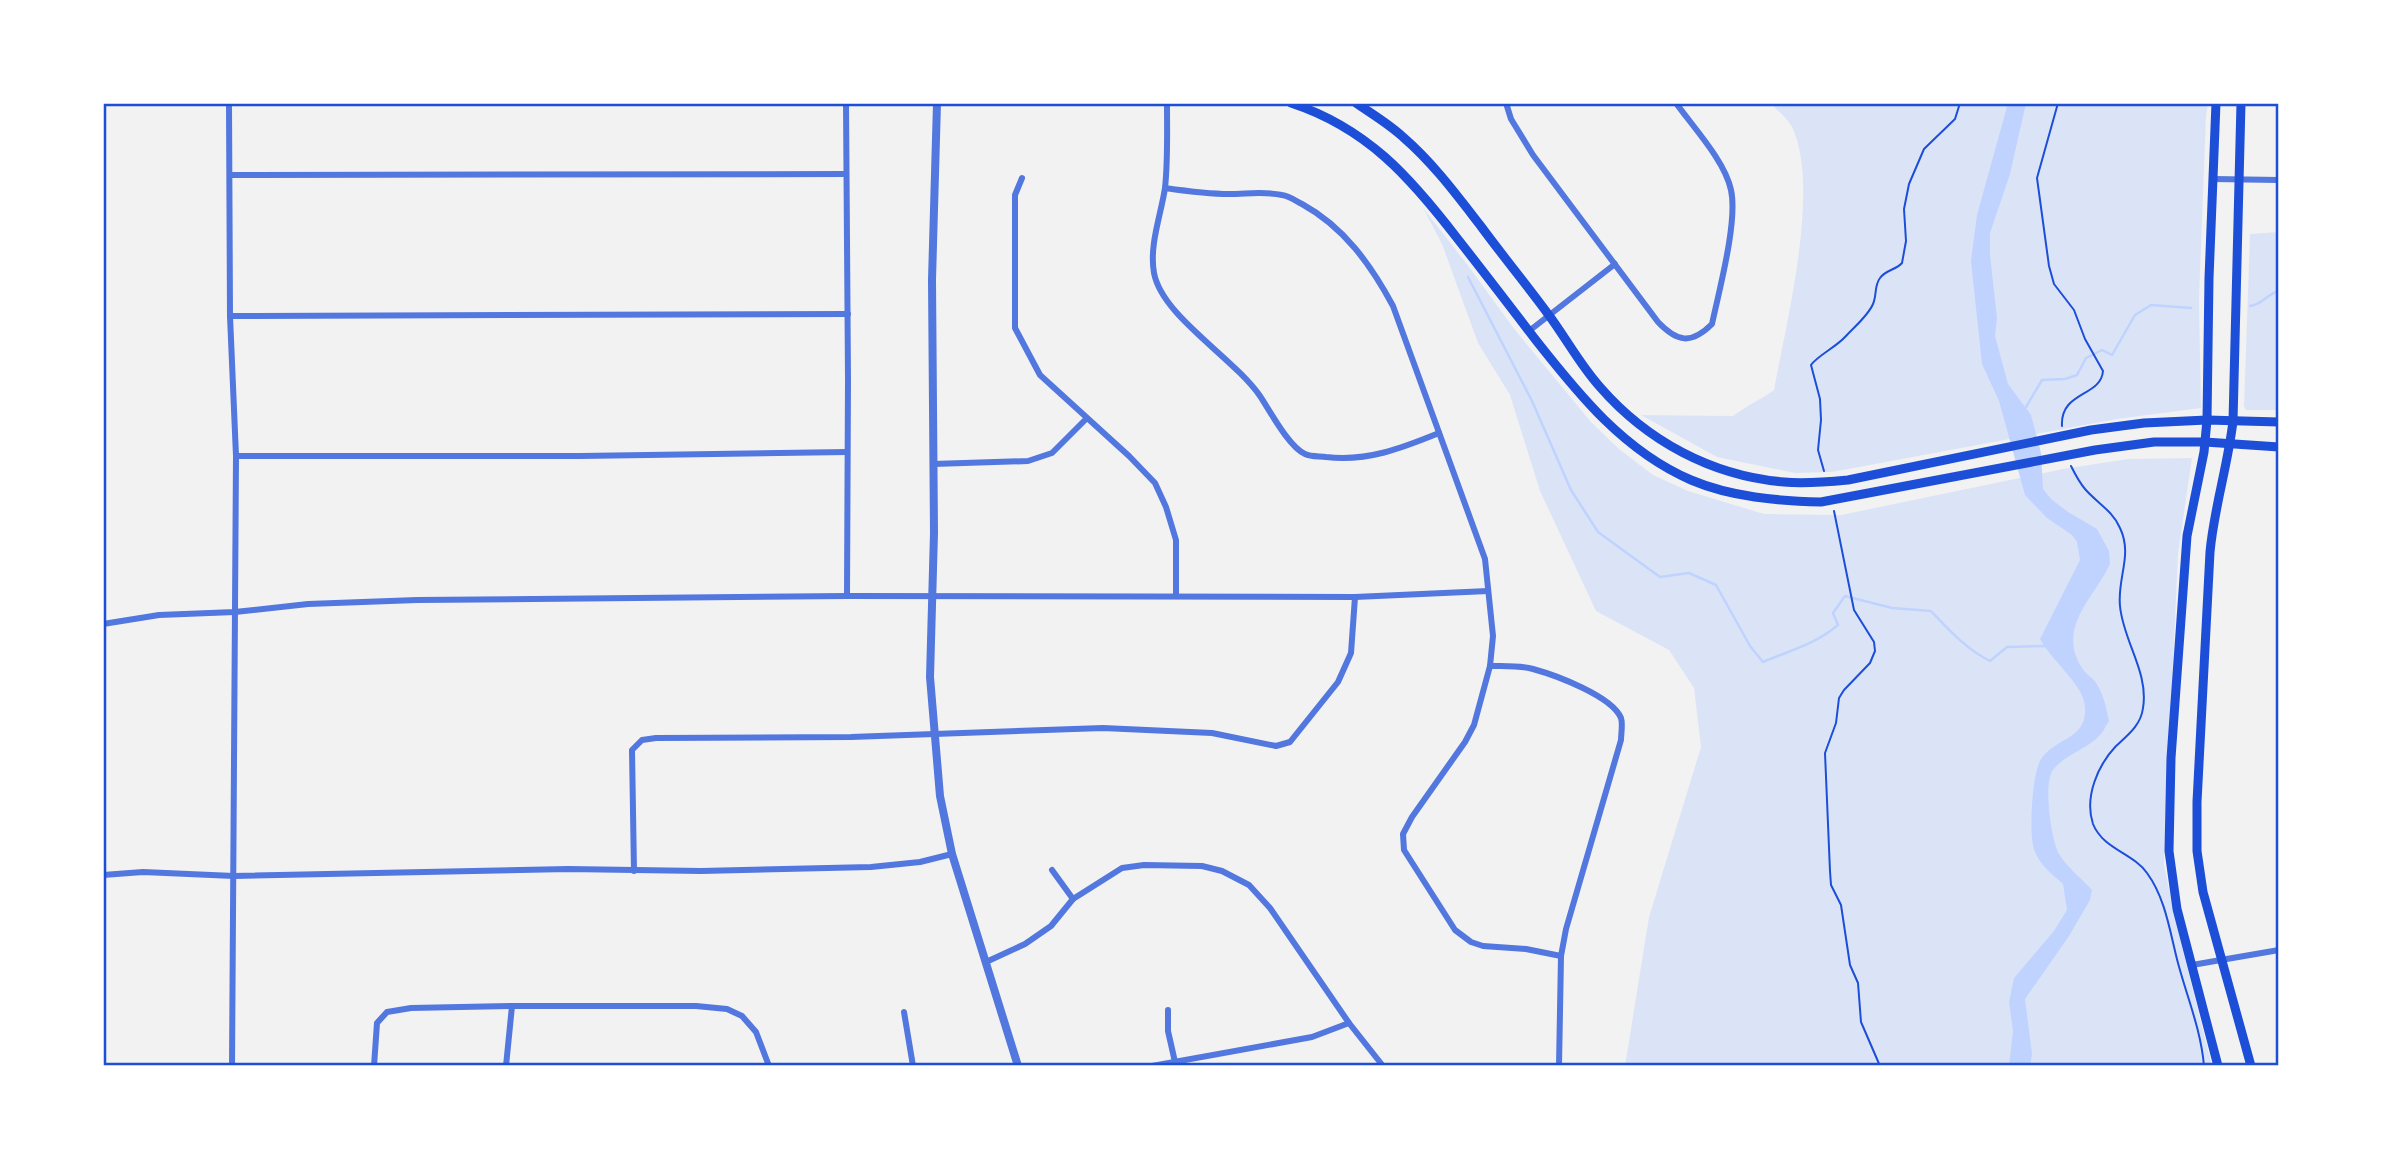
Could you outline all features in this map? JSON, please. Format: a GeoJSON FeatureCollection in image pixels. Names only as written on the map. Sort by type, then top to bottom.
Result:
{"type":"FeatureCollection","features":[{"type":"Feature","properties":{"kind":"main road"},"geometry":{"type":"LineString","coordinates":[[1291,103],[1335,122],[1389,158],[1433,206],[1577,392],[1606,423],[1642,451],[1691,480],[1726,491],[1783,501],[1821,502],[2095,450],[2154,442],[2279,447]]}},
{"type":"Feature","properties":{"kind":"main road"},"geometry":{"type":"LineString","coordinates":[[1356,103],[1402,137],[1442,177],[1549,315],[1598,385],[1641,428],[1675,449],[1710,465],[1742,475],[1784,482],[1848,480],[2091,430],[2144,423],[2207,420],[2279,422]]}},
{"type":"Feature","properties":{"kind":"main road"},"geometry":{"type":"LineString","coordinates":[[2216,103],[2206,442],[2187,536],[2171,771],[2169,851],[2177,909],[2218,1066]]}},
{"type":"Feature","properties":{"kind":"main road"},"geometry":{"type":"LineString","coordinates":[[2241,103],[2233,421],[2211,543],[2197,803],[2197,851],[2203,892],[2220,960],[2251,1066]]}},
{"type":"Feature","properties":{"kind":"street"},"geometry":{"type":"LineString","coordinates":[[229,103],[230,316],[236,456],[232,1066]]}},
{"type":"Feature","properties":{"kind":"street"},"geometry":{"type":"LineString","coordinates":[[846,103],[846,596]]}},
{"type":"Feature","properties":{"kind":"street"},"geometry":{"type":"LineString","coordinates":[[937,103],[932,280],[930,677],[940,796],[952,854],[1018,1066]]}},
{"type":"Feature","properties":{"kind":"street"},"geometry":{"type":"LineString","coordinates":[[1167,103],[1165,188],[1153,271],[1158,288],[1180,318],[1219,351],[1251,384],[1293,444],[1306,455],[1347,460],[1391,452],[1439,433]]}},
{"type":"Feature","properties":{"kind":"street"},"geometry":{"type":"LineString","coordinates":[[1506,103],[1511,119],[1533,155],[1658,322],[1672,337],[1687,339],[1702,334],[1712,324],[1733,214],[1731,189],[1718,162],[1676,103]]}},
{"type":"Feature","properties":{"kind":"street"},"geometry":{"type":"LineString","coordinates":[[231,175],[846,174]]}},
{"type":"Feature","properties":{"kind":"street"},"geometry":{"type":"LineString","coordinates":[[1022,178],[1015,195],[1015,328],[1040,374],[1155,483],[1176,540],[1176,596]]}},
{"type":"Feature","properties":{"kind":"street"},"geometry":{"type":"LineString","coordinates":[[2213,179],[2279,180]]}},
{"type":"Feature","properties":{"kind":"street"},"geometry":{"type":"LineString","coordinates":[[1165,188],[1205,193],[1257,192],[1284,195],[1312,210],[1333,226],[1376,274],[1393,306],[1485,559],[1493,636],[1490,666],[1474,725],[1412,817],[1403,834],[1404,850],[1455,930],[1471,942],[1483,946],[1526,949],[1561,956]]}},
{"type":"Feature","properties":{"kind":"street"},"geometry":{"type":"LineString","coordinates":[[1529,331],[1615,264]]}},
{"type":"Feature","properties":{"kind":"street"},"geometry":{"type":"LineString","coordinates":[[230,316],[848,314]]}},
{"type":"Feature","properties":{"kind":"street"},"geometry":{"type":"LineString","coordinates":[[933,464],[1028,461],[1052,453],[1086,419]]}},
{"type":"Feature","properties":{"kind":"street"},"geometry":{"type":"LineString","coordinates":[[236,456],[580,456],[847,452]]}},
{"type":"Feature","properties":{"kind":"street"},"geometry":{"type":"LineString","coordinates":[[103,624],[159,615],[235,612],[308,604],[417,600],[846,596],[1355,597],[1488,591]]}},
{"type":"Feature","properties":{"kind":"street"},"geometry":{"type":"LineString","coordinates":[[634,871],[632,750],[642,740],[851,737],[1103,728],[1212,733],[1276,746],[1290,742],[1338,682],[1351,653],[1355,597]]}},
{"type":"Feature","properties":{"kind":"street"},"geometry":{"type":"LineString","coordinates":[[1490,666],[1532,668],[1564,680],[1606,701],[1621,718],[1621,740],[1566,929],[1561,956],[1559,1066]]}},
{"type":"Feature","properties":{"kind":"street"},"geometry":{"type":"LineString","coordinates":[[103,875],[143,872],[234,876],[568,869],[634,871],[871,867],[920,862],[952,854]]}},
{"type":"Feature","properties":{"kind":"street"},"geometry":{"type":"LineString","coordinates":[[986,962],[1025,944],[1051,926],[1073,899],[1122,868],[1144,865],[1202,866],[1222,871],[1249,885],[1270,908],[1349,1023],[1383,1066]]}},
{"type":"Feature","properties":{"kind":"street"},"geometry":{"type":"LineString","coordinates":[[1052,870],[1073,899]]}},
{"type":"Feature","properties":{"kind":"street"},"geometry":{"type":"LineString","coordinates":[[2193,965],[2279,950]]}},
{"type":"Feature","properties":{"kind":"street"},"geometry":{"type":"LineString","coordinates":[[506,1066],[512,1006]]}},
{"type":"Feature","properties":{"kind":"street"},"geometry":{"type":"LineString","coordinates":[[374,1066],[377,1023],[387,1012],[411,1008],[512,1006],[695,1006],[727,1009],[742,1016],[756,1032],[769,1066]]}},
{"type":"Feature","properties":{"kind":"street"},"geometry":{"type":"LineString","coordinates":[[1168,1010],[1168,1031],[1175,1062]]}},
{"type":"Feature","properties":{"kind":"street"},"geometry":{"type":"LineString","coordinates":[[904,1012],[913,1066]]}},
{"type":"Feature","properties":{"kind":"street"},"geometry":{"type":"LineString","coordinates":[[1152,1066],[1312,1037],[1349,1023]]}},
{"type":"Feature","properties":{"kind":"path"},"geometry":{"type":"LineString","coordinates":[[1824,473],[1818,450],[1820,399],[1811,365],[1841,342],[1871,308],[1881,275],[1902,263],[1906,241],[1904,203],[1917,164],[1931,140],[1955,119],[1960,103]]}},
{"type":"Feature","properties":{"kind":"path"},"geometry":{"type":"LineString","coordinates":[[2058,103],[2038,171],[2037,186],[2051,276],[2074,310],[2103,372],[2098,384],[2077,396],[2067,406],[2061,424],[2064,434]]}},
{"type":"Feature","properties":{"kind":"path"},"geometry":{"type":"LineString","coordinates":[[2069,456],[2071,467],[2085,489],[2109,511],[2123,535],[2126,550],[2119,603],[2144,689],[2140,719],[2129,736],[2105,759],[2096,776],[2092,789],[2093,824],[2110,845],[2142,866],[2157,889],[2199,1033],[2204,1066]]}},
{"type":"Feature","properties":{"kind":"path"},"geometry":{"type":"LineString","coordinates":[[1833,507],[1854,610],[1874,642],[1875,651],[1870,663],[1839,698],[1836,723],[1825,753],[1831,885],[1841,905],[1850,965],[1858,983],[1861,1022],[1880,1066]]}},
{"type":"Feature","properties":{"kind":"shaded area"},"geometry":{"type":"Polygon","coordinates":[[[1770,103],[2208,103],[2199,300],[2201,408],[2117,419],[1832,472],[1795,473],[1717,457],[1641,415],[1733,416],[1774,390],[1793,293],[1802,219],[1803,184],[1800,153],[1792,127],[1770,103]]]}},
{"type":"Feature","properties":{"kind":"shaded area"},"geometry":{"type":"Polygon","coordinates":[[[1423,208],[1515,330],[1591,422],[1619,449],[1653,475],[1688,491],[1764,514],[1841,515],[2063,469],[2128,459],[2192,458],[2178,554],[2164,864],[2212,1066],[1625,1066],[1649,917],[1701,747],[1694,688],[1669,650],[1596,611],[1540,491],[1510,395],[1478,343],[1442,244],[1423,208]]]}},
{"type":"Feature","properties":{"kind":"shaded area"},"geometry":{"type":"Polygon","coordinates":[[[2279,232],[2279,410],[2246,410],[2250,234],[2279,232]]]}},
{"type":"Feature","properties":{"kind":"water"},"geometry":{"type":"Polygon","coordinates":[[[2008,103],[2026,103],[2010,174],[1990,233],[1997,318],[1995,336],[2008,384],[2031,415],[2041,453],[2043,489],[2068,512],[2097,529],[2109,551],[2110,564],[2080,614],[2073,640],[2082,668],[2094,680],[2102,694],[2109,721],[2095,740],[2053,770],[2048,798],[2059,854],[2092,890],[2090,900],[2069,936],[2025,999],[2032,1054],[2030,1066],[2009,1066],[2013,1031],[2009,1002],[2014,978],[2054,931],[2067,910],[2063,884],[2040,861],[2033,844],[2031,820],[2035,780],[2040,761],[2046,753],[2077,731],[2085,714],[2084,701],[2077,686],[2040,639],[2080,560],[2077,542],[2072,535],[2047,518],[2025,495],[1999,401],[1982,364],[1971,261],[1977,215],[2008,103]]]}},
{"type":"Feature","properties":{"kind":"waterway"},"geometry":{"type":"LineString","coordinates":[[1468,277],[1532,401],[1571,490],[1598,532],[1660,577],[1689,573],[1716,585],[1750,646],[1763,662],[1811,642],[1838,625],[1833,613],[1845,596],[1892,608],[1931,611],[1966,645],[1990,661],[2007,647],[2046,646]]}},
{"type":"Feature","properties":{"kind":"waterway"},"geometry":{"type":"LineString","coordinates":[[2250,306],[2279,291]]}},
{"type":"Feature","properties":{"kind":"waterway"},"geometry":{"type":"LineString","coordinates":[[2026,407],[2042,380],[2065,379],[2077,375],[2086,358],[2102,350],[2112,355],[2135,315],[2151,305],[2191,308]]}}]}
